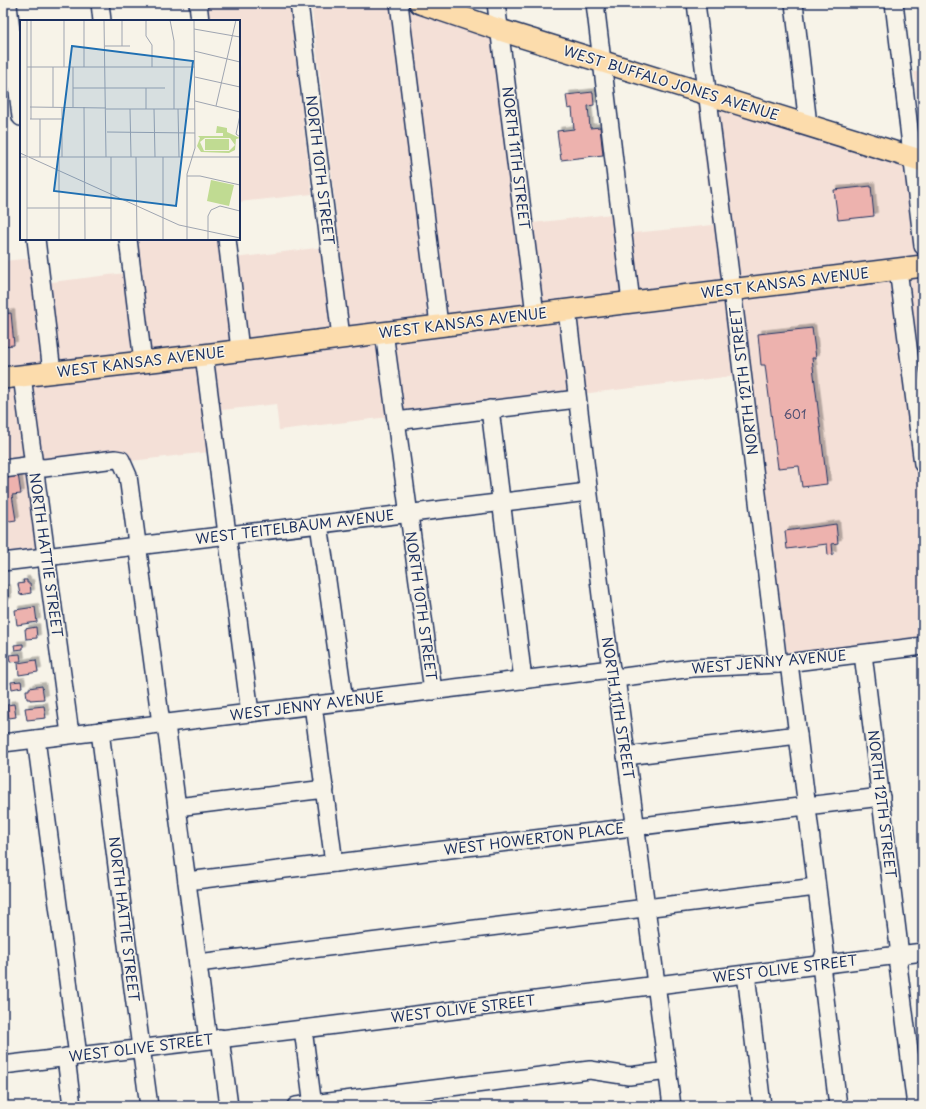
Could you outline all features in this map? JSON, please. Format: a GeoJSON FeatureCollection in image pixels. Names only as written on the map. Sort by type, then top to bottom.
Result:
{"type":"FeatureCollection","features":[{"type":"Feature","properties":{"kind":"main road","name":"WEST BUFFALO JONES AVENUE"},"geometry":{"type":"LineString","coordinates":[[420,3],[500,30],[918,160]]}},
{"type":"Feature","properties":{"kind":"main road","name":"WEST KANSAS AVENUE"},"geometry":{"type":"LineString","coordinates":[[13,377],[204,355],[923,266]]}},
{"type":"Feature","properties":{"kind":"street"},"geometry":{"type":"LineString","coordinates":[[100,3],[102,20]]}},
{"type":"Feature","properties":{"kind":"street"},"geometry":{"type":"LineString","coordinates":[[198,3],[200,20]]}},
{"type":"Feature","properties":{"kind":"street","name":"NORTH 10TH STREET"},"geometry":{"type":"LineString","coordinates":[[299,3],[341,337]]}},
{"type":"Feature","properties":{"kind":"street"},"geometry":{"type":"LineString","coordinates":[[400,3],[439,325]]}},
{"type":"Feature","properties":{"kind":"street","name":"NORTH 11TH STREET"},"geometry":{"type":"LineString","coordinates":[[496,3],[535,314]]}},
{"type":"Feature","properties":{"kind":"street"},"geometry":{"type":"LineString","coordinates":[[595,3],[631,302]]}},
{"type":"Feature","properties":{"kind":"street","name":"NORTH 12TH STREET"},"geometry":{"type":"LineString","coordinates":[[696,3],[732,290],[783,664],[798,735],[825,952],[821,964]]}},
{"type":"Feature","properties":{"kind":"street"},"geometry":{"type":"LineString","coordinates":[[794,3],[808,125]]}},
{"type":"Feature","properties":{"kind":"street"},"geometry":{"type":"LineString","coordinates":[[894,3],[918,160],[923,246]]}},
{"type":"Feature","properties":{"kind":"street"},"geometry":{"type":"LineString","coordinates":[[8,5],[20,108]]}},
{"type":"Feature","properties":{"kind":"street"},"geometry":{"type":"LineString","coordinates":[[36,240],[52,372]]}},
{"type":"Feature","properties":{"kind":"street"},"geometry":{"type":"LineString","coordinates":[[128,240],[143,362]]}},
{"type":"Feature","properties":{"kind":"street"},"geometry":{"type":"LineString","coordinates":[[227,240],[240,350]]}},
{"type":"Feature","properties":{"kind":"street"},"geometry":{"type":"LineString","coordinates":[[898,269],[923,464]]}},
{"type":"Feature","properties":{"kind":"street","name":"NORTH 11TH STREET"},"geometry":{"type":"LineString","coordinates":[[567,310],[602,604],[626,756],[672,1106]]}},
{"type":"Feature","properties":{"kind":"street","name":"NORTH 10TH STREET"},"geometry":{"type":"LineString","coordinates":[[384,332],[433,691]]}},
{"type":"Feature","properties":{"kind":"street"},"geometry":{"type":"LineString","coordinates":[[204,355],[250,713]]}},
{"type":"Feature","properties":{"kind":"street","name":"NORTH HATTIE STREET"},"geometry":{"type":"LineString","coordinates":[[13,377],[35,467],[70,734]]}},
{"type":"Feature","properties":{"kind":"street"},"geometry":{"type":"LineString","coordinates":[[396,421],[577,399]]}},
{"type":"Feature","properties":{"kind":"street"},"geometry":{"type":"LineString","coordinates":[[490,409],[523,680]]}},
{"type":"Feature","properties":{"kind":"street"},"geometry":{"type":"LineString","coordinates":[[3,469],[26,466],[44,468],[115,459],[121,460],[128,476],[160,716],[167,732],[198,963],[229,1106]]}},
{"type":"Feature","properties":{"kind":"street","name":"WEST TEITELBAUM AVENUE"},"geometry":{"type":"LineString","coordinates":[[3,562],[588,492]]}},
{"type":"Feature","properties":{"kind":"street"},"geometry":{"type":"LineString","coordinates":[[319,524],[344,701]]}},
{"type":"Feature","properties":{"kind":"street","name":"WEST JENNY AVENUE"},"geometry":{"type":"LineString","coordinates":[[3,742],[523,680],[692,668],[783,664],[923,646]]}},
{"type":"Feature","properties":{"kind":"street","name":"NORTH 12TH STREET"},"geometry":{"type":"LineString","coordinates":[[863,654],[900,955],[898,965],[916,1106]]}},
{"type":"Feature","properties":{"kind":"street"},"geometry":{"type":"LineString","coordinates":[[313,705],[334,864]]}},
{"type":"Feature","properties":{"kind":"street","name":"NORTH HATTIE STREET"},"geometry":{"type":"LineString","coordinates":[[100,731],[149,1106]]}},
{"type":"Feature","properties":{"kind":"street"},"geometry":{"type":"LineString","coordinates":[[626,756],[798,735]]}},
{"type":"Feature","properties":{"kind":"street"},"geometry":{"type":"LineString","coordinates":[[36,739],[72,1057],[72,1106]]}},
{"type":"Feature","properties":{"kind":"street"},"geometry":{"type":"LineString","coordinates":[[177,807],[325,789]]}},
{"type":"Feature","properties":{"kind":"street","name":"WEST HOWERTON PLACE"},"geometry":{"type":"LineString","coordinates":[[187,881],[881,797]]}},
{"type":"Feature","properties":{"kind":"street"},"geometry":{"type":"LineString","coordinates":[[198,963],[816,888]]}},
{"type":"Feature","properties":{"kind":"street","name":"WEST OLIVE STREET"},"geometry":{"type":"LineString","coordinates":[[3,1065],[923,952]]}},
{"type":"Feature","properties":{"kind":"street"},"geometry":{"type":"LineString","coordinates":[[821,964],[838,1106]]}},
{"type":"Feature","properties":{"kind":"street"},"geometry":{"type":"LineString","coordinates":[[746,974],[762,1106]]}},
{"type":"Feature","properties":{"kind":"street"},"geometry":{"type":"LineString","coordinates":[[303,1029],[307,1105],[399,1100],[590,1070],[629,1076],[668,1071]]}},
{"type":"Feature","properties":{"kind":"shaded area"},"geometry":{"type":"Polygon","coordinates":[[[175,3],[289,3],[312,194],[240,202],[240,20],[197,20],[195,5],[178,6],[175,3]]]}},
{"type":"Feature","properties":{"kind":"shaded area"},"geometry":{"type":"Polygon","coordinates":[[[311,3],[395,3],[492,33],[515,225],[620,213],[623,234],[713,225],[697,99],[923,169],[923,637],[787,654],[750,374],[279,430],[276,404],[222,410],[225,438],[209,452],[44,471],[54,548],[3,554],[3,261],[35,258],[44,283],[141,271],[138,240],[224,240],[226,259],[340,245],[311,3]]]}},
{"type":"Feature","properties":{"kind":"shaded area"},"geometry":{"type":"Polygon","coordinates":[[[923,71],[923,141],[914,72],[923,71]]]}},
{"type":"Feature","properties":{"kind":"building"},"geometry":{"type":"Polygon","coordinates":[[[593,92],[594,105],[588,106],[590,128],[600,127],[603,155],[561,160],[557,131],[574,129],[572,108],[568,109],[566,95],[593,92]]]}},
{"type":"Feature","properties":{"kind":"building"},"geometry":{"type":"Polygon","coordinates":[[[871,186],[874,216],[838,220],[834,190],[871,186]]]}},
{"type":"Feature","properties":{"kind":"building"},"geometry":{"type":"Polygon","coordinates":[[[11,313],[14,345],[3,346],[3,314],[11,313]]]}},
{"type":"Feature","properties":{"kind":"building"},"geometry":{"type":"Polygon","coordinates":[[[812,328],[816,358],[812,358],[827,484],[802,487],[799,466],[778,468],[765,365],[761,365],[758,334],[812,328]]]}},
{"type":"Feature","properties":{"kind":"building"},"geometry":{"type":"Polygon","coordinates":[[[18,474],[21,494],[12,495],[16,520],[3,522],[3,475],[18,474]]]}},
{"type":"Feature","properties":{"kind":"building"},"geometry":{"type":"Polygon","coordinates":[[[836,524],[838,543],[832,544],[833,554],[828,555],[827,544],[787,549],[785,531],[836,524]]]}},
{"type":"Feature","properties":{"kind":"building"},"geometry":{"type":"Polygon","coordinates":[[[23,580],[27,580],[27,583],[30,583],[31,593],[20,595],[18,584],[24,583],[23,580]]]}},
{"type":"Feature","properties":{"kind":"building"},"geometry":{"type":"Polygon","coordinates":[[[7,588],[8,601],[3,602],[3,589],[7,588]]]}},
{"type":"Feature","properties":{"kind":"building"},"geometry":{"type":"Polygon","coordinates":[[[35,607],[37,622],[17,625],[15,610],[35,607]]]}},
{"type":"Feature","properties":{"kind":"building"},"geometry":{"type":"Polygon","coordinates":[[[36,627],[37,638],[26,639],[25,629],[36,627]]]}},
{"type":"Feature","properties":{"kind":"building"},"geometry":{"type":"Polygon","coordinates":[[[23,644],[23,649],[15,650],[14,645],[23,644]]]}},
{"type":"Feature","properties":{"kind":"building"},"geometry":{"type":"Polygon","coordinates":[[[20,654],[21,661],[10,662],[9,655],[20,654]]]}},
{"type":"Feature","properties":{"kind":"building"},"geometry":{"type":"Polygon","coordinates":[[[36,660],[38,672],[19,675],[18,663],[36,660]]]}},
{"type":"Feature","properties":{"kind":"building"},"geometry":{"type":"Polygon","coordinates":[[[21,681],[22,687],[12,689],[11,682],[21,681]]]}},
{"type":"Feature","properties":{"kind":"building"},"geometry":{"type":"Polygon","coordinates":[[[42,686],[44,699],[27,699],[26,690],[29,690],[29,688],[42,686]]]}},
{"type":"Feature","properties":{"kind":"building"},"geometry":{"type":"Polygon","coordinates":[[[14,704],[16,717],[9,718],[7,705],[14,704]]]}},
{"type":"Feature","properties":{"kind":"building"},"geometry":{"type":"Polygon","coordinates":[[[44,706],[46,718],[27,720],[25,708],[44,706]]]}}]}
